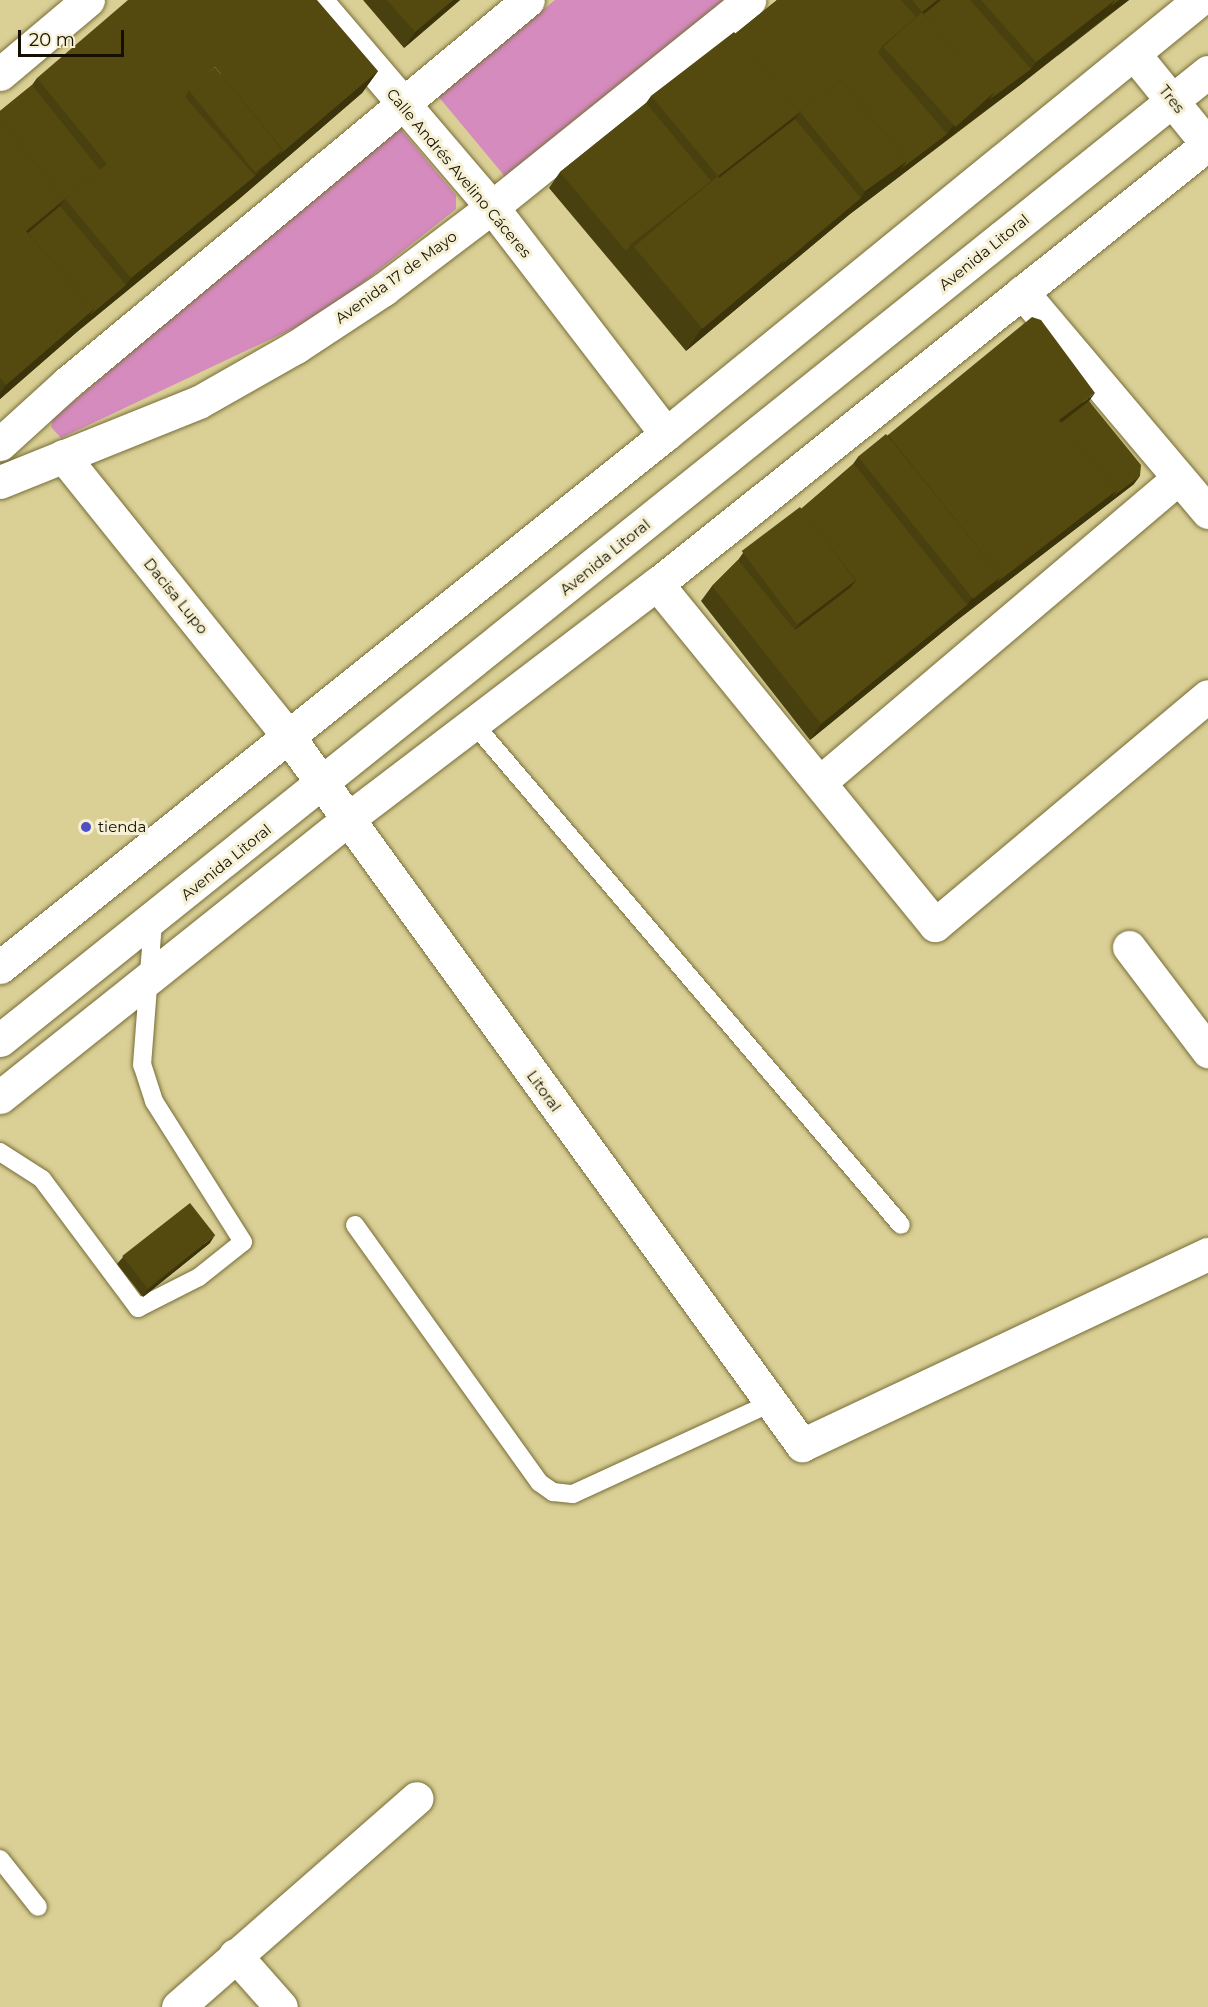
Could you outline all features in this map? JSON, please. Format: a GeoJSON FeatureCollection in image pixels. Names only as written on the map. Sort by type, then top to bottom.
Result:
{"type":"FeatureCollection","features":[{"type":"Feature","properties":{"kind":"street"},"geometry":{"type":"LineString","coordinates":[[0,74],[88,0]]}},
{"type":"Feature","properties":{"kind":"street","name":"Calle Andrés Avelino Cáceres"},"geometry":{"type":"LineString","coordinates":[[315,0],[492,207],[666,434]]}},
{"type":"Feature","properties":{"kind":"street"},"geometry":{"type":"LineString","coordinates":[[0,444],[67,383],[528,0]]}},
{"type":"Feature","properties":{"kind":"street","name":"Avenida 17 de Mayo"},"geometry":{"type":"LineString","coordinates":[[0,482],[199,402],[296,347],[384,289],[492,207],[749,0]]}},
{"type":"Feature","properties":{"kind":"street"},"geometry":{"type":"LineString","coordinates":[[0,967],[666,434],[1199,0]]}},
{"type":"Feature","properties":{"kind":"street","name":"Tres"},"geometry":{"type":"LineString","coordinates":[[1134,54],[1208,144]]}},
{"type":"Feature","properties":{"kind":"street","name":"Avenida Litoral"},"geometry":{"type":"LineString","coordinates":[[0,1040],[153,921],[1208,72]]}},
{"type":"Feature","properties":{"kind":"street"},"geometry":{"type":"LineString","coordinates":[[0,1097],[150,974],[348,819],[657,584],[1208,144]]}},
{"type":"Feature","properties":{"kind":"street"},"geometry":{"type":"LineString","coordinates":[[1022,292],[1208,512]]}},
{"type":"Feature","properties":{"kind":"street","name":"Dacisa Lupo"},"geometry":{"type":"LineString","coordinates":[[63,456],[288,736]]}},
{"type":"Feature","properties":{"kind":"street"},"geometry":{"type":"LineString","coordinates":[[820,782],[1179,478]]}},
{"type":"Feature","properties":{"kind":"street"},"geometry":{"type":"LineString","coordinates":[[657,584],[936,925],[1208,696]]}},
{"type":"Feature","properties":{"kind":"street","name":"Litoral"},"geometry":{"type":"LineString","coordinates":[[288,736],[802,1445],[1208,1254]]}},
{"type":"Feature","properties":{"kind":"street"},"geometry":{"type":"LineString","coordinates":[[1129,947],[1204,1036]]}},
{"type":"Feature","properties":{"kind":"street"},"geometry":{"type":"LineString","coordinates":[[178,2007],[417,1798]]}},
{"type":"Feature","properties":{"kind":"street"},"geometry":{"type":"LineString","coordinates":[[235,1955],[281,2007]]}},
{"type":"Feature","properties":{"kind":"lane"},"geometry":{"type":"LineString","coordinates":[[474,724],[901,1225]]}},
{"type":"Feature","properties":{"kind":"lane"},"geometry":{"type":"LineString","coordinates":[[0,1152],[42,1179],[138,1308],[199,1277],[243,1242],[154,1101],[142,1065],[153,921]]}},
{"type":"Feature","properties":{"kind":"lane"},"geometry":{"type":"LineString","coordinates":[[355,1225],[540,1483],[553,1492],[573,1494],[771,1403]]}},
{"type":"Feature","properties":{"kind":"lane"},"geometry":{"type":"LineString","coordinates":[[0,1859],[38,1907]]}},
{"type":"Feature","properties":{"kind":"shaded area"},"geometry":{"type":"Polygon","coordinates":[[[555,0],[730,0],[507,179],[438,96],[555,0]]]}},
{"type":"Feature","properties":{"kind":"shaded area"},"geometry":{"type":"Polygon","coordinates":[[[397,125],[456,195],[456,209],[322,315],[61,438],[51,427],[53,419],[397,125]]]}},
{"type":"Feature","properties":{"kind":"building"},"geometry":{"type":"Polygon","coordinates":[[[128,0],[317,0],[378,71],[278,156],[283,150],[215,67],[189,90],[185,97],[255,176],[131,278],[65,199],[107,164],[37,78],[128,0]]]}},
{"type":"Feature","properties":{"kind":"building"},"geometry":{"type":"Polygon","coordinates":[[[387,0],[453,0],[415,32],[387,0]]]}},
{"type":"Feature","properties":{"kind":"building"},"geometry":{"type":"Polygon","coordinates":[[[777,0],[901,0],[916,17],[882,46],[878,53],[947,134],[902,168],[907,161],[841,80],[800,112],[735,34],[777,0]]]}},
{"type":"Feature","properties":{"kind":"building"},"geometry":{"type":"Polygon","coordinates":[[[912,0],[937,0],[922,12],[912,0]]]}},
{"type":"Feature","properties":{"kind":"building"},"geometry":{"type":"Polygon","coordinates":[[[941,0],[970,0],[1031,69],[989,100],[994,93],[924,14],[941,0]]]}},
{"type":"Feature","properties":{"kind":"building"},"geometry":{"type":"Polygon","coordinates":[[[981,0],[1115,0],[1036,62],[981,0]]]}},
{"type":"Feature","properties":{"kind":"building"},"geometry":{"type":"Polygon","coordinates":[[[922,12],[994,92],[956,127],[883,47],[922,12]]]}},
{"type":"Feature","properties":{"kind":"building"},"geometry":{"type":"Polygon","coordinates":[[[734,32],[800,112],[718,176],[651,96],[734,32]]]}},
{"type":"Feature","properties":{"kind":"building"},"geometry":{"type":"Polygon","coordinates":[[[215,67],[282,150],[255,172],[188,89],[215,67]]]}},
{"type":"Feature","properties":{"kind":"building"},"geometry":{"type":"Polygon","coordinates":[[[841,80],[907,161],[865,191],[800,112],[841,80]]]}},
{"type":"Feature","properties":{"kind":"building"},"geometry":{"type":"Polygon","coordinates":[[[32,85],[100,170],[65,199],[0,120],[0,111],[32,85]]]}},
{"type":"Feature","properties":{"kind":"building"},"geometry":{"type":"Polygon","coordinates":[[[646,103],[711,181],[631,244],[626,251],[560,172],[646,103]]]}},
{"type":"Feature","properties":{"kind":"building"},"geometry":{"type":"Polygon","coordinates":[[[795,119],[861,198],[781,265],[786,258],[719,178],[795,119]]]}},
{"type":"Feature","properties":{"kind":"building"},"geometry":{"type":"Polygon","coordinates":[[[0,120],[65,199],[26,231],[94,309],[6,385],[0,378],[0,120]]]}},
{"type":"Feature","properties":{"kind":"building"},"geometry":{"type":"Polygon","coordinates":[[[718,176],[787,258],[703,329],[634,247],[718,176]]]}},
{"type":"Feature","properties":{"kind":"building"},"geometry":{"type":"Polygon","coordinates":[[[60,206],[126,285],[89,316],[94,309],[28,233],[60,206]]]}},
{"type":"Feature","properties":{"kind":"building"},"geometry":{"type":"Polygon","coordinates":[[[1032,317],[1041,320],[1095,393],[1059,420],[1117,490],[996,583],[1001,576],[888,435],[1032,317]]]}},
{"type":"Feature","properties":{"kind":"building"},"geometry":{"type":"Polygon","coordinates":[[[1089,401],[1141,465],[1140,476],[1112,497],[1117,490],[1061,423],[1089,401]]]}},
{"type":"Feature","properties":{"kind":"building"},"geometry":{"type":"Polygon","coordinates":[[[886,434],[1001,576],[973,599],[858,457],[886,434]]]}},
{"type":"Feature","properties":{"kind":"building"},"geometry":{"type":"Polygon","coordinates":[[[854,464],[967,605],[821,724],[712,586],[738,560],[795,630],[851,587],[856,580],[801,509],[854,464]]]}},
{"type":"Feature","properties":{"kind":"building"},"geometry":{"type":"Polygon","coordinates":[[[800,507],[855,580],[797,624],[742,551],[800,507]]]}},
{"type":"Feature","properties":{"kind":"building"},"geometry":{"type":"Polygon","coordinates":[[[190,1203],[215,1235],[147,1288],[122,1256],[190,1203]]]}},
{"type":"Feature","properties":{"kind":"place","name":"tienda"},"geometry":{"type":"Point","coordinates":[86,827]}}]}
